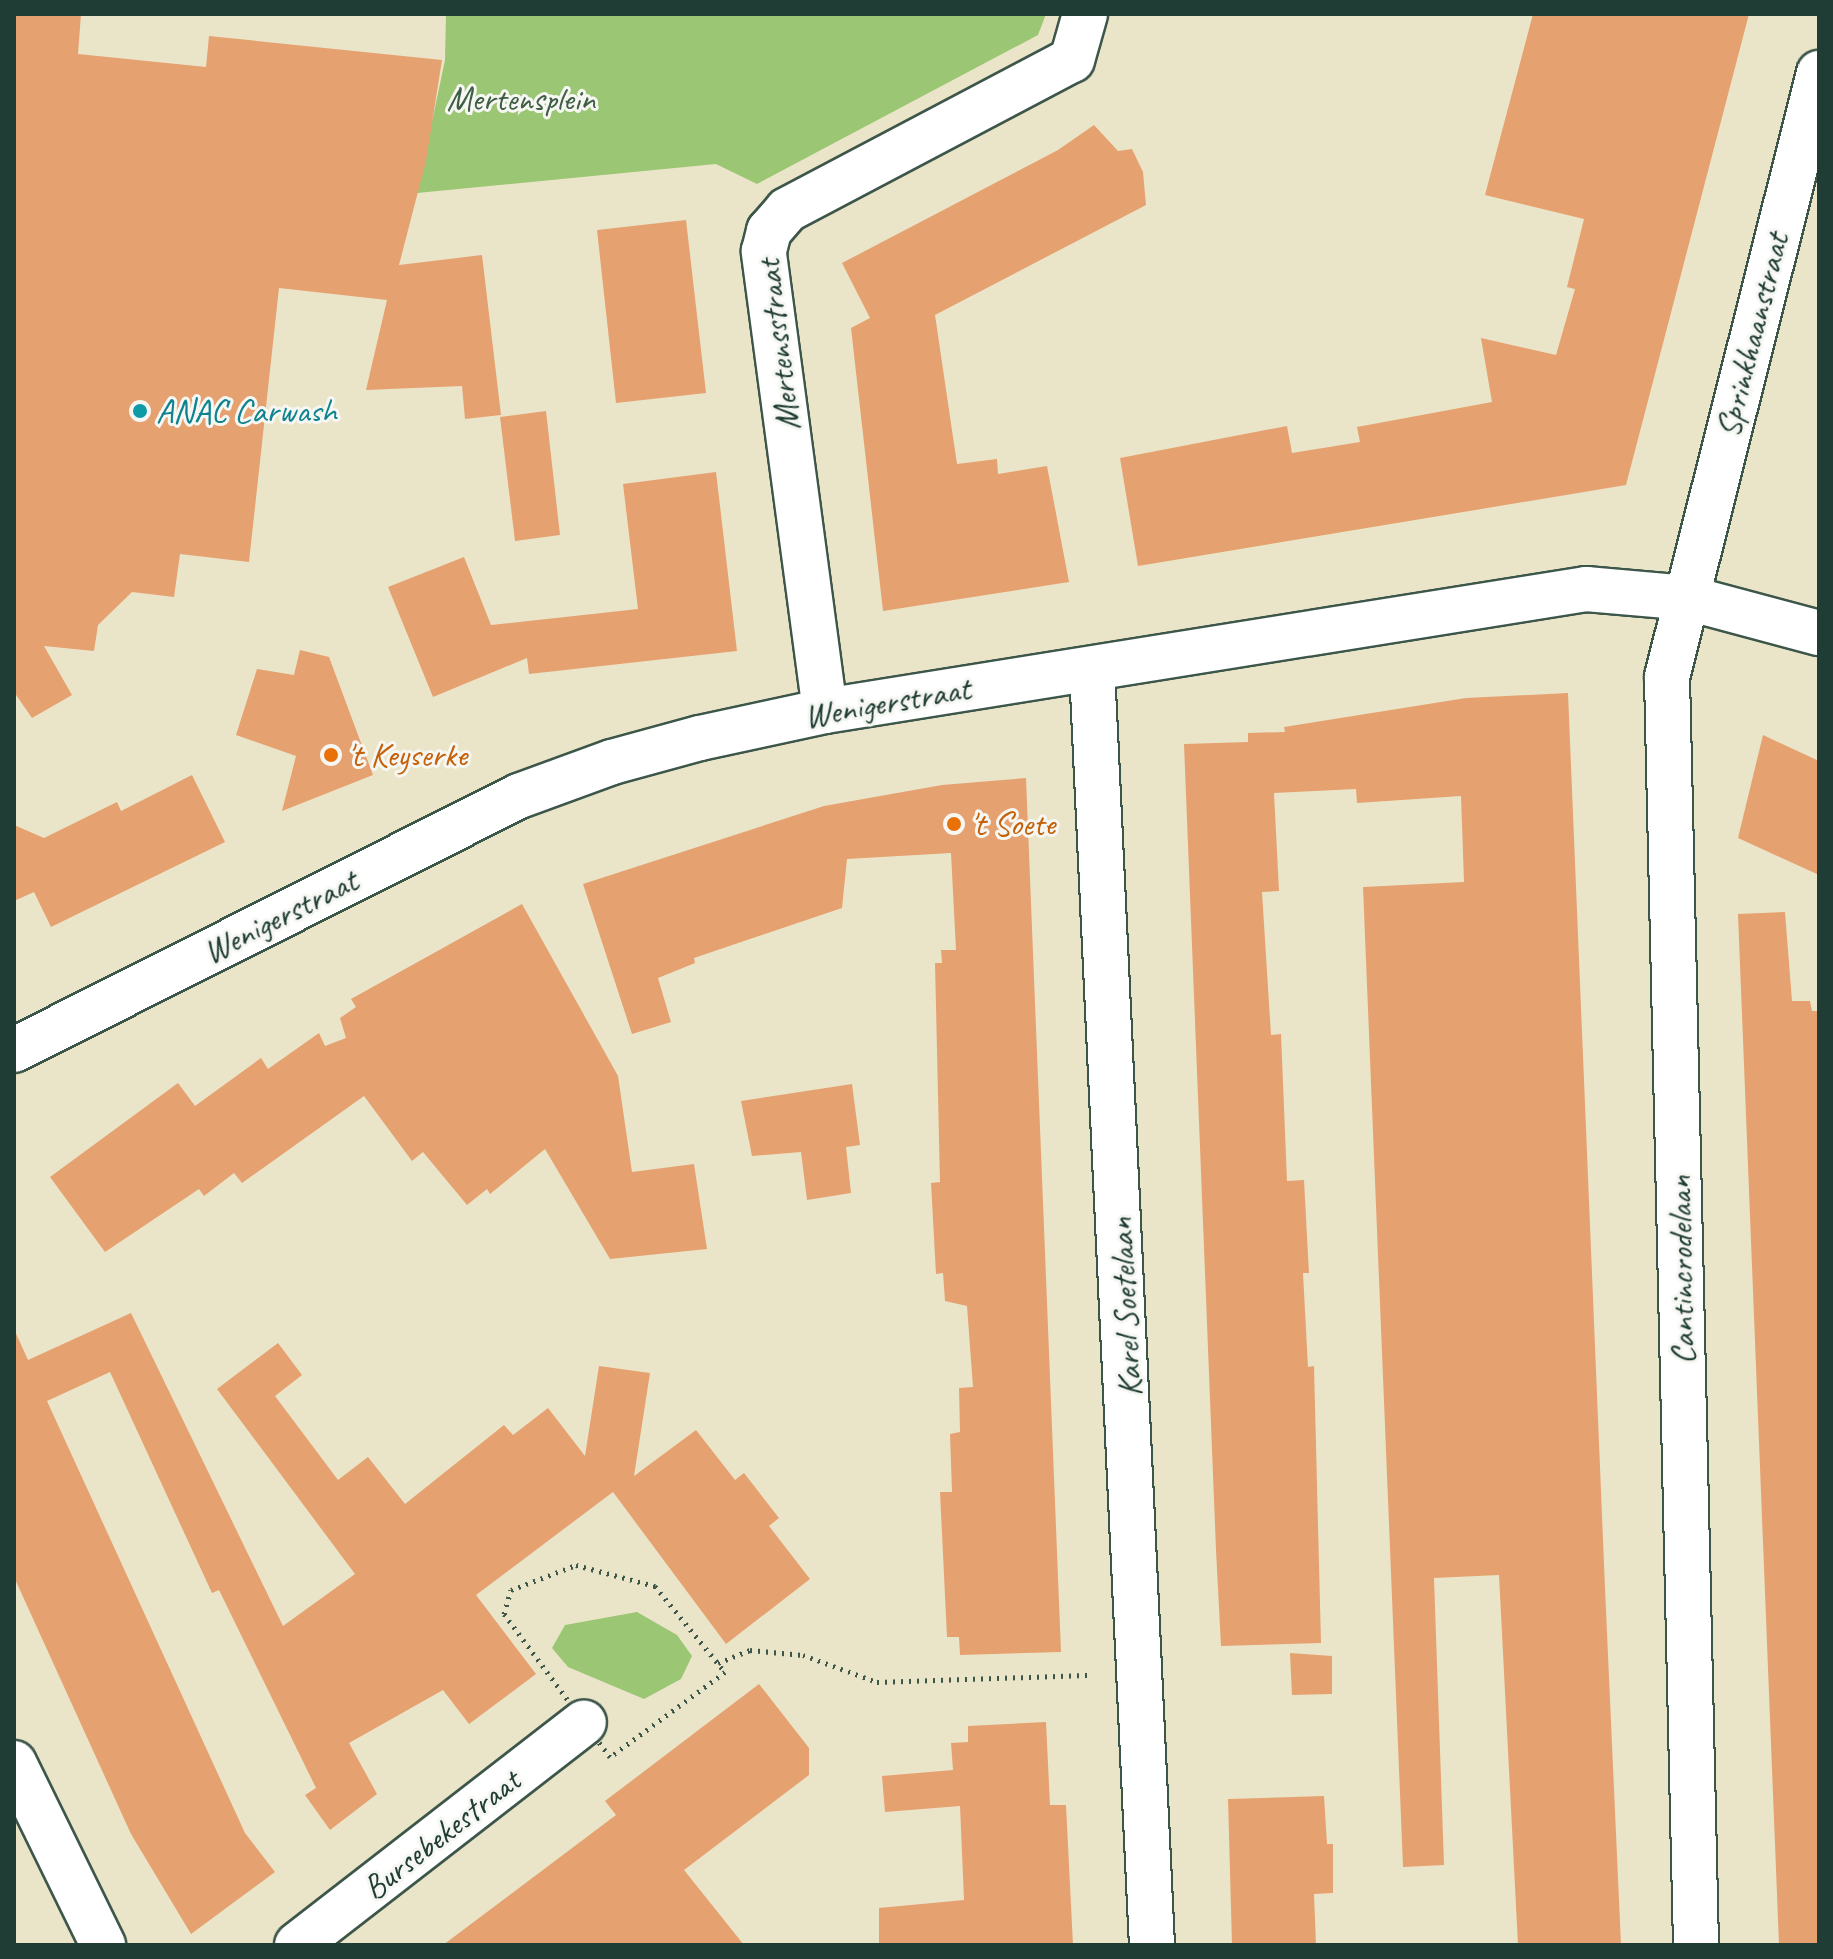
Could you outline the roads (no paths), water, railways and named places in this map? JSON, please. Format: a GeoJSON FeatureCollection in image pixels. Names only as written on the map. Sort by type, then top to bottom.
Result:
{"type":"FeatureCollection","features":[{"type":"Feature","properties":{"kind":"street","name":"Mertensstraat"},"geometry":{"type":"LineString","coordinates":[[825,711],[764,251],[769,231],[787,210],[1072,60],[1085,14]]}},
{"type":"Feature","properties":{"kind":"street","name":"Sprinkhaanstraat"},"geometry":{"type":"LineString","coordinates":[[1688,598],[1819,73]]}},
{"type":"Feature","properties":{"kind":"street","name":"Wenigerstraat"},"geometry":{"type":"LineString","coordinates":[[14,1050],[519,796],[612,762],[825,711],[1586,589],[1688,598],[1819,633]]}},
{"type":"Feature","properties":{"kind":"street","name":"Cantincrodelaan"},"geometry":{"type":"LineString","coordinates":[[1688,598],[1667,677],[1696,1945]]}},
{"type":"Feature","properties":{"kind":"street","name":"Karel Soetelaan"},"geometry":{"type":"LineString","coordinates":[[1092,669],[1142,1674],[1152,1945]]}},
{"type":"Feature","properties":{"kind":"street","name":"Bursebekestraat"},"geometry":{"type":"LineString","coordinates":[[297,1945],[584,1722]]}},
{"type":"Feature","properties":{"kind":"street"},"geometry":{"type":"LineString","coordinates":[[14,1763],[103,1945]]}},
{"type":"Feature","properties":{"kind":"place","name":"ANAC Carwash"},"geometry":{"type":"Point","coordinates":[140,411]}},
{"type":"Feature","properties":{"kind":"place","name":"'t Keyserke"},"geometry":{"type":"Point","coordinates":[331,755]}},
{"type":"Feature","properties":{"kind":"place","name":"'t Soete"},"geometry":{"type":"Point","coordinates":[954,824]}},
{"type":"Feature","properties":{"kind":"park label","name":"Mertensplein"},"geometry":{"type":"Point","coordinates":[521,99]}}]}
